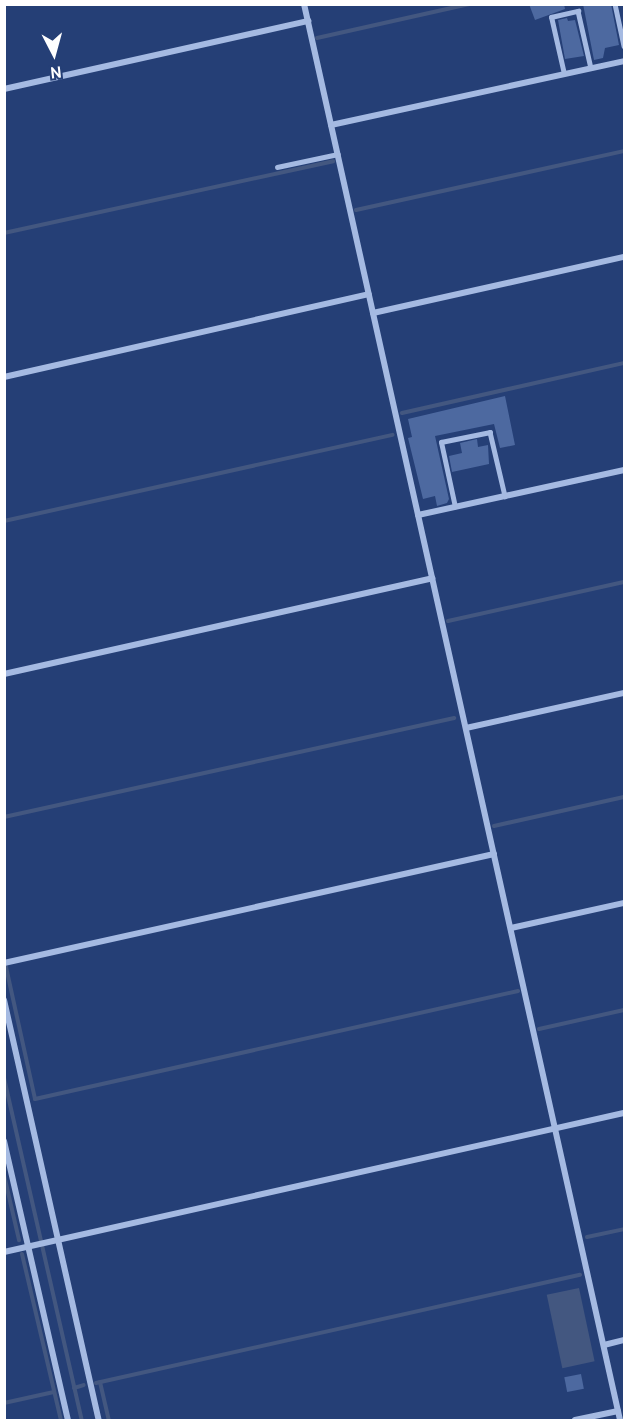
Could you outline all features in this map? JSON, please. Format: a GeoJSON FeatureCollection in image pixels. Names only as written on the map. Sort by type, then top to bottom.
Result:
{"type":"FeatureCollection","features":[{"type":"Feature","properties":{"kind":"street"},"geometry":{"type":"LineString","coordinates":[[304,4],[620,1420]]}},
{"type":"Feature","properties":{"kind":"street"},"geometry":{"type":"LineString","coordinates":[[4,89],[308,21]]}},
{"type":"Feature","properties":{"kind":"street"},"geometry":{"type":"LineString","coordinates":[[331,125],[624,61]]}},
{"type":"Feature","properties":{"kind":"street"},"geometry":{"type":"LineString","coordinates":[[373,313],[624,257]]}},
{"type":"Feature","properties":{"kind":"street"},"geometry":{"type":"LineString","coordinates":[[4,377],[369,294]]}},
{"type":"Feature","properties":{"kind":"street"},"geometry":{"type":"LineString","coordinates":[[418,515],[624,470]]}},
{"type":"Feature","properties":{"kind":"street"},"geometry":{"type":"LineString","coordinates":[[4,674],[432,578]]}},
{"type":"Feature","properties":{"kind":"street"},"geometry":{"type":"LineString","coordinates":[[466,728],[624,693]]}},
{"type":"Feature","properties":{"kind":"street"},"geometry":{"type":"LineString","coordinates":[[4,963],[494,854]]}},
{"type":"Feature","properties":{"kind":"street"},"geometry":{"type":"LineString","coordinates":[[511,928],[624,903]]}},
{"type":"Feature","properties":{"kind":"street"},"geometry":{"type":"LineString","coordinates":[[4,1000],[55,1241],[99,1420]]}},
{"type":"Feature","properties":{"kind":"street"},"geometry":{"type":"LineString","coordinates":[[4,1252],[624,1113]]}},
{"type":"Feature","properties":{"kind":"street"},"geometry":{"type":"LineString","coordinates":[[4,1141],[30,1246],[68,1420]]}},
{"type":"Feature","properties":{"kind":"street"},"geometry":{"type":"LineString","coordinates":[[604,1345],[624,1340]]}},
{"type":"Feature","properties":{"kind":"street"},"geometry":{"type":"LineString","coordinates":[[575,1420],[618,1411]]}},
{"type":"Feature","properties":{"kind":"lane"},"geometry":{"type":"LineString","coordinates":[[615,4],[624,46]]}},
{"type":"Feature","properties":{"kind":"lane"},"geometry":{"type":"LineString","coordinates":[[564,74],[551,17],[578,11],[591,68]]}},
{"type":"Feature","properties":{"kind":"lane"},"geometry":{"type":"LineString","coordinates":[[278,167],[338,154]]}},
{"type":"Feature","properties":{"kind":"lane"},"geometry":{"type":"LineString","coordinates":[[455,507],[441,442],[490,432],[505,496]]}},
{"type":"Feature","properties":{"kind":"water"},"geometry":{"type":"Polygon","coordinates":[[[579,1288],[595,1361],[562,1368],[547,1295],[579,1288]]]}},
{"type":"Feature","properties":{"kind":"building"},"geometry":{"type":"Polygon","coordinates":[[[529,4],[564,4],[565,9],[535,20],[529,4]]]}},
{"type":"Feature","properties":{"kind":"building"},"geometry":{"type":"Polygon","coordinates":[[[583,4],[611,4],[619,45],[605,48],[603,58],[594,60],[583,4]]]}},
{"type":"Feature","properties":{"kind":"building"},"geometry":{"type":"Polygon","coordinates":[[[567,18],[568,21],[575,20],[584,56],[565,59],[558,20],[567,18]]]}},
{"type":"Feature","properties":{"kind":"building"},"geometry":{"type":"Polygon","coordinates":[[[505,396],[515,445],[500,448],[494,424],[435,436],[449,499],[447,503],[437,506],[435,496],[423,499],[408,438],[412,437],[408,419],[505,396]]]}},
{"type":"Feature","properties":{"kind":"building"},"geometry":{"type":"Polygon","coordinates":[[[477,439],[478,447],[488,445],[489,464],[452,472],[449,456],[462,453],[460,443],[477,439]]]}},
{"type":"Feature","properties":{"kind":"building"},"geometry":{"type":"Polygon","coordinates":[[[581,1374],[584,1389],[567,1392],[564,1377],[581,1374]]]}},
{"type":"Feature","properties":{"kind":"waterway"},"geometry":{"type":"LineString","coordinates":[[317,38],[469,4]]}},
{"type":"Feature","properties":{"kind":"waterway"},"geometry":{"type":"LineString","coordinates":[[356,210],[624,151]]}},
{"type":"Feature","properties":{"kind":"waterway"},"geometry":{"type":"LineString","coordinates":[[4,233],[333,161]]}},
{"type":"Feature","properties":{"kind":"waterway"},"geometry":{"type":"LineString","coordinates":[[402,413],[624,363]]}},
{"type":"Feature","properties":{"kind":"waterway"},"geometry":{"type":"LineString","coordinates":[[4,521],[393,435]]}},
{"type":"Feature","properties":{"kind":"waterway"},"geometry":{"type":"LineString","coordinates":[[448,621],[624,582]]}},
{"type":"Feature","properties":{"kind":"waterway"},"geometry":{"type":"LineString","coordinates":[[4,817],[454,718]]}},
{"type":"Feature","properties":{"kind":"waterway"},"geometry":{"type":"LineString","coordinates":[[494,826],[624,797]]}},
{"type":"Feature","properties":{"kind":"waterway"},"geometry":{"type":"LineString","coordinates":[[6,967],[35,1099],[518,991]]}},
{"type":"Feature","properties":{"kind":"waterway"},"geometry":{"type":"LineString","coordinates":[[539,1029],[624,1010]]}},
{"type":"Feature","properties":{"kind":"waterway"},"geometry":{"type":"LineString","coordinates":[[4,1078],[82,1420]]}},
{"type":"Feature","properties":{"kind":"waterway"},"geometry":{"type":"LineString","coordinates":[[4,1175],[19,1240]]}},
{"type":"Feature","properties":{"kind":"waterway"},"geometry":{"type":"LineString","coordinates":[[587,1237],[624,1229]]}},
{"type":"Feature","properties":{"kind":"waterway"},"geometry":{"type":"LineString","coordinates":[[22,1254],[61,1420]]}},
{"type":"Feature","properties":{"kind":"waterway"},"geometry":{"type":"LineString","coordinates":[[96,1383],[580,1275]]}},
{"type":"Feature","properties":{"kind":"waterway"},"geometry":{"type":"LineString","coordinates":[[100,1382],[109,1420]]}},
{"type":"Feature","properties":{"kind":"waterway"},"geometry":{"type":"LineString","coordinates":[[74,1388],[84,1385]]}},
{"type":"Feature","properties":{"kind":"waterway"},"geometry":{"type":"LineString","coordinates":[[4,1403],[54,1392]]}}]}
